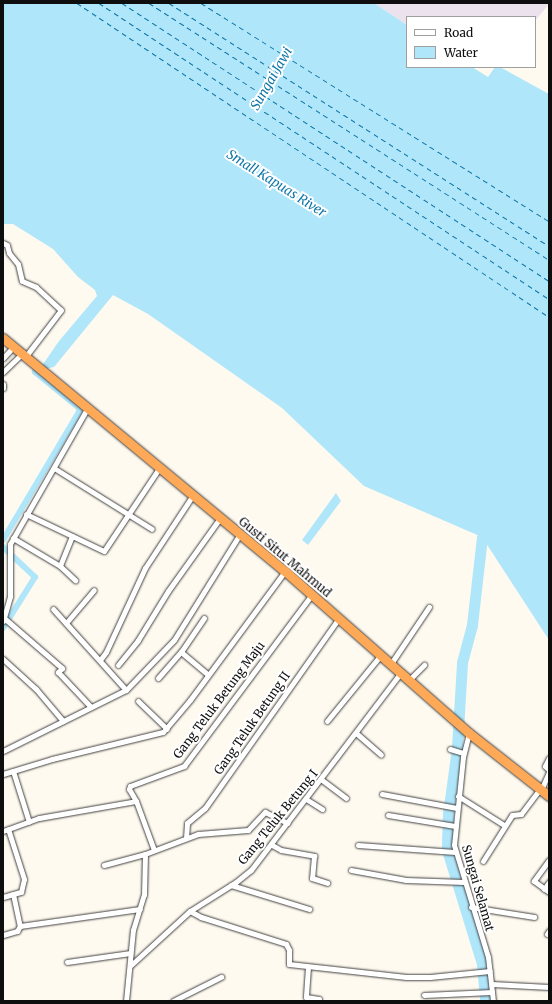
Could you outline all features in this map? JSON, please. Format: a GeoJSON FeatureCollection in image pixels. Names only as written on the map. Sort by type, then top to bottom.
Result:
{"type":"FeatureCollection","features":[{"type":"Feature","properties":{"kind":"highway","name":"Gusti Situt Mahmud"},"geometry":{"type":"LineString","coordinates":[[3,338],[87,409],[160,467],[285,571],[467,732],[549,796]]}},
{"type":"Feature","properties":{"kind":"street"},"geometry":{"type":"LineString","coordinates":[[3,243],[7,245],[9,252],[18,264],[22,281],[36,287],[61,310],[27,357],[3,372]]}},
{"type":"Feature","properties":{"kind":"street"},"geometry":{"type":"LineString","coordinates":[[3,358],[14,346]]}},
{"type":"Feature","properties":{"kind":"street"},"geometry":{"type":"LineString","coordinates":[[87,409],[10,544],[6,559],[10,596],[5,619],[12,623],[62,668],[58,672],[91,707]]}},
{"type":"Feature","properties":{"kind":"street"},"geometry":{"type":"LineString","coordinates":[[26,514],[104,551],[160,467]]}},
{"type":"Feature","properties":{"kind":"street"},"geometry":{"type":"LineString","coordinates":[[54,468],[129,513],[152,529]]}},
{"type":"Feature","properties":{"kind":"street"},"geometry":{"type":"LineString","coordinates":[[100,660],[106,652],[145,568],[193,495]]}},
{"type":"Feature","properties":{"kind":"street"},"geometry":{"type":"LineString","coordinates":[[118,665],[138,640],[168,591],[220,518]]}},
{"type":"Feature","properties":{"kind":"street"},"geometry":{"type":"LineString","coordinates":[[3,751],[126,690],[174,640],[240,534]]}},
{"type":"Feature","properties":{"kind":"street"},"geometry":{"type":"LineString","coordinates":[[60,566],[72,536]]}},
{"type":"Feature","properties":{"kind":"street"},"geometry":{"type":"LineString","coordinates":[[13,538],[60,566],[75,580]]}},
{"type":"Feature","properties":{"kind":"street"},"geometry":{"type":"LineString","coordinates":[[3,774],[52,759],[154,735],[167,728],[285,571]]}},
{"type":"Feature","properties":{"kind":"street"},"geometry":{"type":"LineString","coordinates":[[66,623],[94,590]]}},
{"type":"Feature","properties":{"kind":"street","name":"Gang Teluk Betung Maju"},"geometry":{"type":"LineString","coordinates":[[136,801],[129,789],[130,786],[184,766],[312,594]]}},
{"type":"Feature","properties":{"kind":"street"},"geometry":{"type":"LineString","coordinates":[[390,665],[429,607]]}},
{"type":"Feature","properties":{"kind":"street"},"geometry":{"type":"LineString","coordinates":[[53,609],[126,690]]}},
{"type":"Feature","properties":{"kind":"street"},"geometry":{"type":"LineString","coordinates":[[158,678],[181,652],[204,618]]}},
{"type":"Feature","properties":{"kind":"street","name":"Gang Teluk Betung II"},"geometry":{"type":"LineString","coordinates":[[186,838],[187,823],[205,808],[339,618]]}},
{"type":"Feature","properties":{"kind":"street"},"geometry":{"type":"LineString","coordinates":[[181,652],[208,675]]}},
{"type":"Feature","properties":{"kind":"street"},"geometry":{"type":"LineString","coordinates":[[327,721],[380,656]]}},
{"type":"Feature","properties":{"kind":"street"},"geometry":{"type":"LineString","coordinates":[[3,659],[36,689],[63,721]]}},
{"type":"Feature","properties":{"kind":"street"},"geometry":{"type":"LineString","coordinates":[[408,681],[424,665]]}},
{"type":"Feature","properties":{"kind":"street","name":"Gang Teluk Betung I"},"geometry":{"type":"LineString","coordinates":[[131,965],[190,911],[231,885],[251,870],[322,780],[400,674]]}},
{"type":"Feature","properties":{"kind":"street"},"geometry":{"type":"LineString","coordinates":[[138,701],[167,728]]}},
{"type":"Feature","properties":{"kind":"street","name":"Sungai Selamat"},"geometry":{"type":"LineString","coordinates":[[467,732],[461,752],[458,796],[453,825],[453,852],[471,907],[492,984],[490,992],[493,1001]]}},
{"type":"Feature","properties":{"kind":"street"},"geometry":{"type":"LineString","coordinates":[[356,733],[381,755]]}},
{"type":"Feature","properties":{"kind":"street"},"geometry":{"type":"LineString","coordinates":[[452,749],[461,752]]}},
{"type":"Feature","properties":{"kind":"street"},"geometry":{"type":"LineString","coordinates":[[483,861],[504,825],[513,814],[521,814],[540,789],[549,771],[545,766],[549,758]]}},
{"type":"Feature","properties":{"kind":"street"},"geometry":{"type":"LineString","coordinates":[[13,771],[29,822]]}},
{"type":"Feature","properties":{"kind":"street"},"geometry":{"type":"LineString","coordinates":[[322,780],[346,798]]}},
{"type":"Feature","properties":{"kind":"street"},"geometry":{"type":"LineString","coordinates":[[382,794],[445,804],[455,807]]}},
{"type":"Feature","properties":{"kind":"street"},"geometry":{"type":"LineString","coordinates":[[458,796],[504,825]]}},
{"type":"Feature","properties":{"kind":"street"},"geometry":{"type":"LineString","coordinates":[[306,799],[322,809]]}},
{"type":"Feature","properties":{"kind":"street"},"geometry":{"type":"LineString","coordinates":[[3,897],[21,892],[24,876],[5,830],[29,822],[136,801],[154,850]]}},
{"type":"Feature","properties":{"kind":"street"},"geometry":{"type":"LineString","coordinates":[[104,865],[145,854],[198,834],[248,830],[265,812],[288,823]]}},
{"type":"Feature","properties":{"kind":"street"},"geometry":{"type":"LineString","coordinates":[[388,815],[453,825]]}},
{"type":"Feature","properties":{"kind":"street"},"geometry":{"type":"LineString","coordinates":[[272,845],[281,850],[314,856],[312,878],[327,883]]}},
{"type":"Feature","properties":{"kind":"street"},"geometry":{"type":"LineString","coordinates":[[358,845],[453,852]]}},
{"type":"Feature","properties":{"kind":"street"},"geometry":{"type":"LineString","coordinates":[[126,1001],[131,965],[130,953],[133,930],[144,895],[145,854]]}},
{"type":"Feature","properties":{"kind":"street"},"geometry":{"type":"LineString","coordinates":[[549,860],[534,880],[547,891],[549,882]]}},
{"type":"Feature","properties":{"kind":"street"},"geometry":{"type":"LineString","coordinates":[[351,870],[406,880],[462,882]]}},
{"type":"Feature","properties":{"kind":"street"},"geometry":{"type":"LineString","coordinates":[[231,885],[309,909]]}},
{"type":"Feature","properties":{"kind":"street"},"geometry":{"type":"LineString","coordinates":[[3,935],[17,931],[20,926],[13,894]]}},
{"type":"Feature","properties":{"kind":"street"},"geometry":{"type":"LineString","coordinates":[[471,907],[534,917]]}},
{"type":"Feature","properties":{"kind":"street"},"geometry":{"type":"LineString","coordinates":[[20,926],[140,909]]}},
{"type":"Feature","properties":{"kind":"street"},"geometry":{"type":"LineString","coordinates":[[190,911],[201,917],[286,944],[289,950],[288,964],[406,977],[488,971]]}},
{"type":"Feature","properties":{"kind":"street"},"geometry":{"type":"LineString","coordinates":[[67,962],[130,953]]}},
{"type":"Feature","properties":{"kind":"street"},"geometry":{"type":"LineString","coordinates":[[308,967],[306,997],[319,999],[319,1001]]}},
{"type":"Feature","properties":{"kind":"street"},"geometry":{"type":"LineString","coordinates":[[173,1001],[221,976]]}},
{"type":"Feature","properties":{"kind":"street"},"geometry":{"type":"LineString","coordinates":[[492,984],[549,987]]}},
{"type":"Feature","properties":{"kind":"street"},"geometry":{"type":"LineString","coordinates":[[424,995],[490,992]]}},
{"type":"Feature","properties":{"kind":"shaded area"},"geometry":{"type":"Polygon","coordinates":[[[374,3],[549,3],[536,20],[536,16],[406,16],[406,24],[374,3]]]}},
{"type":"Feature","properties":{"kind":"water"},"geometry":{"type":"Polygon","coordinates":[[[3,3],[374,3],[406,24],[406,68],[474,68],[488,77],[494,68],[502,68],[549,94],[549,640],[482,537],[364,486],[282,408],[148,314],[113,295],[54,367],[39,370],[59,341],[97,296],[95,290],[78,277],[53,249],[13,224],[3,224],[3,3]]]}},
{"type":"Feature","properties":{"kind":"water"},"geometry":{"type":"Polygon","coordinates":[[[336,493],[341,501],[308,545],[302,540],[336,493]]]}},
{"type":"Feature","properties":{"kind":"waterway"},"geometry":{"type":"LineString","coordinates":[[3,540],[79,412],[79,408],[35,372],[39,370]]}},
{"type":"Feature","properties":{"kind":"waterway"},"geometry":{"type":"LineString","coordinates":[[482,537],[472,625],[462,663],[457,748],[448,814],[447,850],[482,964],[485,1001]]}},
{"type":"Feature","properties":{"kind":"waterway"},"geometry":{"type":"LineString","coordinates":[[3,547],[35,577],[3,628]]}},
{"type":"Feature","properties":{"kind":"ferry route"},"geometry":{"type":"LineString","coordinates":[[77,3],[549,317]]}},
{"type":"Feature","properties":{"kind":"ferry route"},"geometry":{"type":"LineString","coordinates":[[99,3],[549,299]]}},
{"type":"Feature","properties":{"kind":"ferry route"},"geometry":{"type":"LineString","coordinates":[[122,3],[549,281]]}},
{"type":"Feature","properties":{"kind":"ferry route"},"geometry":{"type":"LineString","coordinates":[[149,3],[549,260]]}},
{"type":"Feature","properties":{"kind":"ferry route"},"geometry":{"type":"LineString","coordinates":[[169,3],[549,246]]}},
{"type":"Feature","properties":{"kind":"ferry route"},"geometry":{"type":"LineString","coordinates":[[201,3],[549,221]]}},
{"type":"Feature","properties":{"kind":"water label","name":"Sungai Jawi"},"geometry":{"type":"Point","coordinates":[272,79]}},
{"type":"Feature","properties":{"kind":"water label","name":"Small Kapuas River"},"geometry":{"type":"Point","coordinates":[276,184]}}]}
